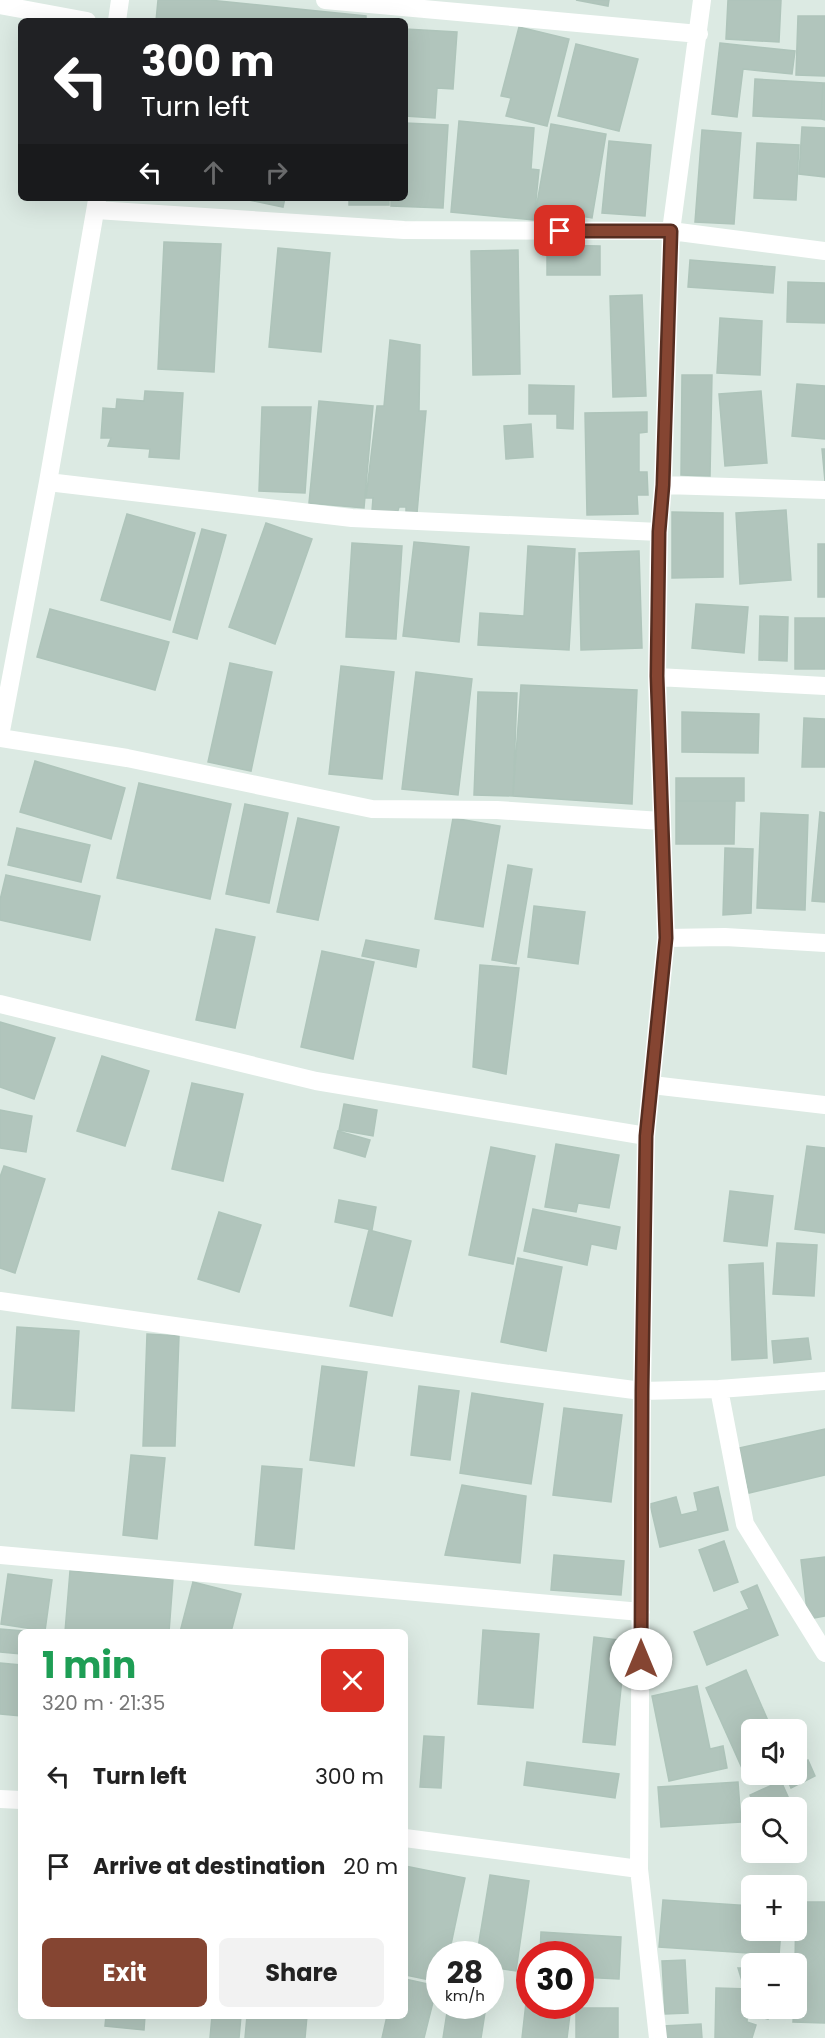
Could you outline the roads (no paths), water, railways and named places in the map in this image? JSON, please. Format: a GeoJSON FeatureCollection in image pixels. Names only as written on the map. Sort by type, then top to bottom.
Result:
{"type":"FeatureCollection","features":[{"type":"Feature","properties":{"kind":"street"},"geometry":{"type":"LineString","coordinates":[[117,18],[120,0]]}},
{"type":"Feature","properties":{"kind":"street"},"geometry":{"type":"LineString","coordinates":[[326,0],[699,34]]}},
{"type":"Feature","properties":{"kind":"street"},"geometry":{"type":"LineString","coordinates":[[658,2038],[639,1869],[646,1136],[666,938],[657,676],[659,532],[663,485],[671,231],[702,0]]}},
{"type":"Feature","properties":{"kind":"street"},"geometry":{"type":"LineString","coordinates":[[0,5],[71,18]]}},
{"type":"Feature","properties":{"kind":"street"},"geometry":{"type":"LineString","coordinates":[[661,821],[487,810],[372,809],[127,758],[0,737],[97,204],[404,230],[671,231],[825,252]]}},
{"type":"Feature","properties":{"kind":"street"},"geometry":{"type":"LineString","coordinates":[[48,482],[352,518],[659,532]]}},
{"type":"Feature","properties":{"kind":"street"},"geometry":{"type":"LineString","coordinates":[[663,485],[825,490]]}},
{"type":"Feature","properties":{"kind":"street"},"geometry":{"type":"LineString","coordinates":[[657,676],[825,686]]}},
{"type":"Feature","properties":{"kind":"street"},"geometry":{"type":"LineString","coordinates":[[666,938],[725,937],[825,943]]}},
{"type":"Feature","properties":{"kind":"street"},"geometry":{"type":"LineString","coordinates":[[0,1004],[316,1081],[646,1136]]}},
{"type":"Feature","properties":{"kind":"street"},"geometry":{"type":"LineString","coordinates":[[652,1085],[825,1106]]}},
{"type":"Feature","properties":{"kind":"street"},"geometry":{"type":"LineString","coordinates":[[0,1301],[642,1391],[719,1389],[825,1381]]}},
{"type":"Feature","properties":{"kind":"street"},"geometry":{"type":"LineString","coordinates":[[719,1389],[746,1524],[825,1653]]}},
{"type":"Feature","properties":{"kind":"street"},"geometry":{"type":"LineString","coordinates":[[0,1555],[641,1612]]}},
{"type":"Feature","properties":{"kind":"street"},"geometry":{"type":"LineString","coordinates":[[0,1798],[18,1800]]}},
{"type":"Feature","properties":{"kind":"street"},"geometry":{"type":"LineString","coordinates":[[408,1838],[639,1869]]}}]}
